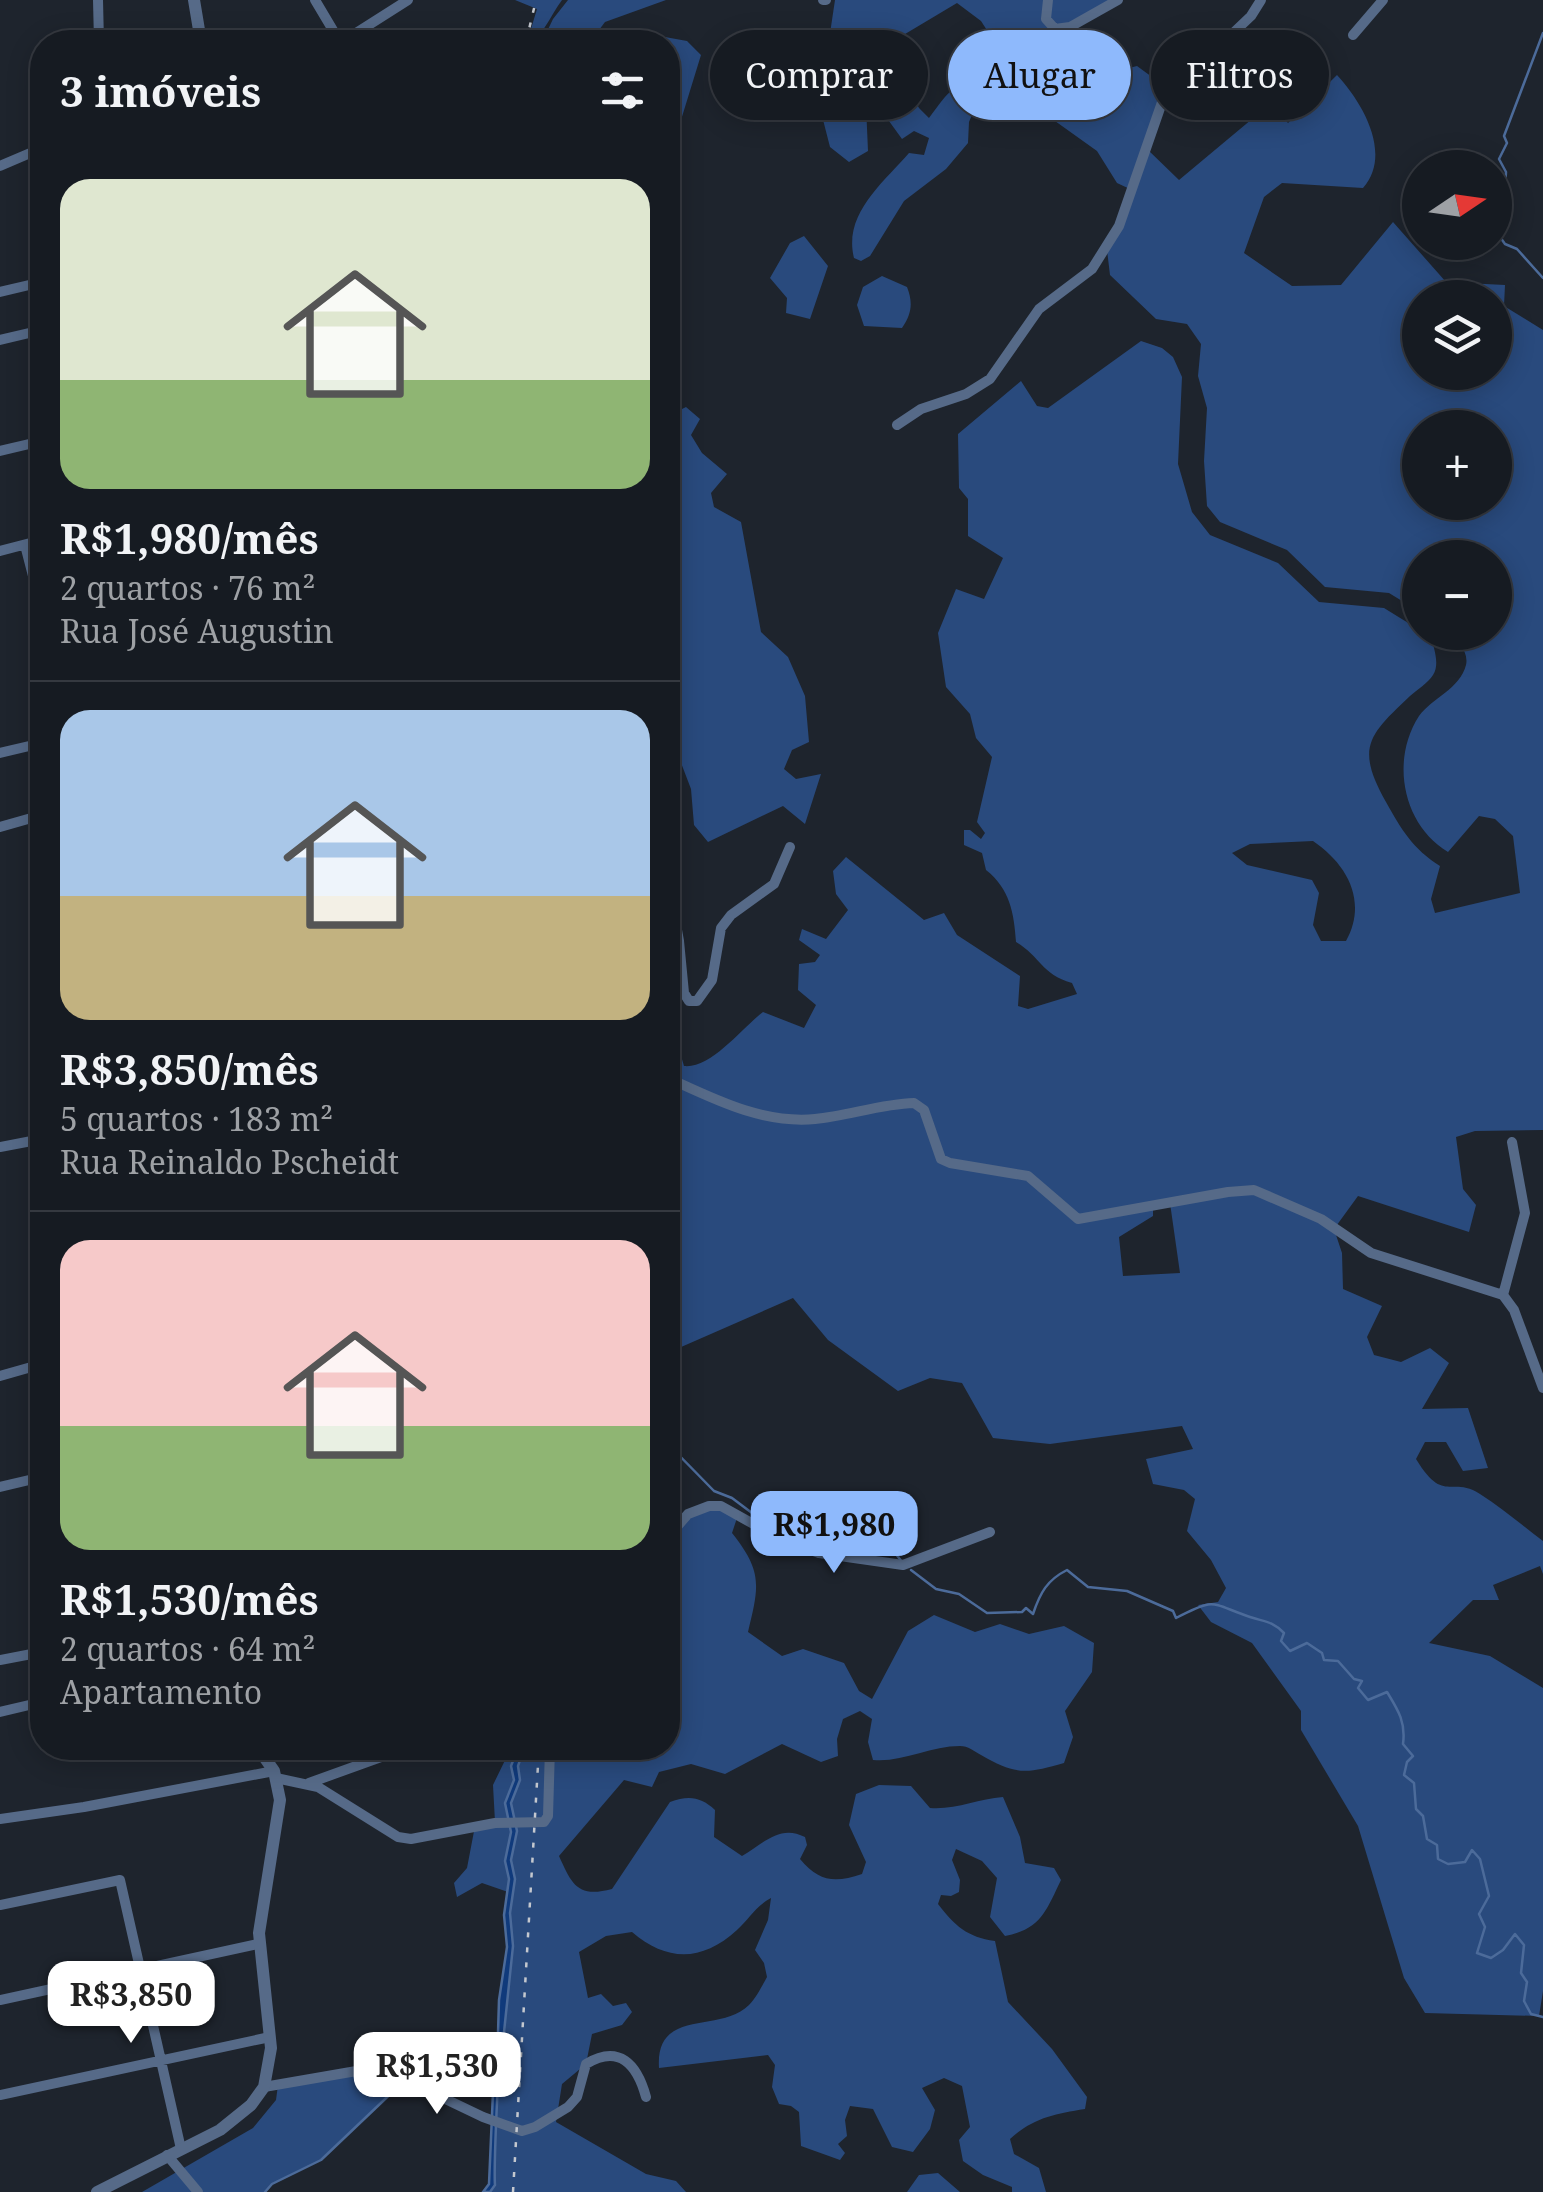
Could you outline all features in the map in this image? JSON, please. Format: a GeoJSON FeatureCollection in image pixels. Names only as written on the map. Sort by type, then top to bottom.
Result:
{"type":"FeatureCollection","features":[{"type":"Feature","properties":{"kind":"street"},"geometry":{"type":"LineString","coordinates":[[98,0],[99,30]]}},
{"type":"Feature","properties":{"kind":"street"},"geometry":{"type":"LineString","coordinates":[[194,0],[199,30]]}},
{"type":"Feature","properties":{"kind":"street"},"geometry":{"type":"LineString","coordinates":[[315,0],[334,30]]}},
{"type":"Feature","properties":{"kind":"street"},"geometry":{"type":"LineString","coordinates":[[360,30],[408,0]]}},
{"type":"Feature","properties":{"kind":"street"},"geometry":{"type":"LineString","coordinates":[[1048,0],[1046,19],[1055,28],[1070,27],[1118,0]]}},
{"type":"Feature","properties":{"kind":"street"},"geometry":{"type":"LineString","coordinates":[[897,425],[921,409],[966,394],[990,379],[1039,309],[1092,269],[1120,226],[1167,88],[1193,60],[1230,36],[1261,0]]}},
{"type":"Feature","properties":{"kind":"street"},"geometry":{"type":"LineString","coordinates":[[1353,35],[1383,0]]}},
{"type":"Feature","properties":{"kind":"street"},"geometry":{"type":"LineString","coordinates":[[0,166],[30,153]]}},
{"type":"Feature","properties":{"kind":"street"},"geometry":{"type":"LineString","coordinates":[[0,292],[30,284]]}},
{"type":"Feature","properties":{"kind":"street"},"geometry":{"type":"LineString","coordinates":[[0,340],[30,333]]}},
{"type":"Feature","properties":{"kind":"street"},"geometry":{"type":"LineString","coordinates":[[0,451],[30,444]]}},
{"type":"Feature","properties":{"kind":"street"},"geometry":{"type":"LineString","coordinates":[[0,551],[30,544]]}},
{"type":"Feature","properties":{"kind":"street"},"geometry":{"type":"LineString","coordinates":[[26,545],[30,562]]}},
{"type":"Feature","properties":{"kind":"street"},"geometry":{"type":"LineString","coordinates":[[0,753],[30,746]]}},
{"type":"Feature","properties":{"kind":"street"},"geometry":{"type":"LineString","coordinates":[[0,827],[30,819]]}},
{"type":"Feature","properties":{"kind":"street"},"geometry":{"type":"LineString","coordinates":[[680,942],[684,993],[690,1001],[697,1002],[712,980],[721,928],[774,884],[790,847]]}},
{"type":"Feature","properties":{"kind":"street"},"geometry":{"type":"LineString","coordinates":[[680,1083],[736,1107],[788,1120],[819,1119],[914,1103],[924,1110],[936,1152],[942,1159],[1028,1176],[1078,1219],[1254,1190],[1321,1219],[1372,1254],[1503,1295],[1514,1310],[1543,1388]]}},
{"type":"Feature","properties":{"kind":"street"},"geometry":{"type":"LineString","coordinates":[[0,1148],[30,1142]]}},
{"type":"Feature","properties":{"kind":"street"},"geometry":{"type":"LineString","coordinates":[[1503,1295],[1525,1213],[1512,1142]]}},
{"type":"Feature","properties":{"kind":"street"},"geometry":{"type":"LineString","coordinates":[[0,1376],[30,1367]]}},
{"type":"Feature","properties":{"kind":"street"},"geometry":{"type":"LineString","coordinates":[[0,1488],[30,1481]]}},
{"type":"Feature","properties":{"kind":"street"},"geometry":{"type":"LineString","coordinates":[[680,1523],[701,1508],[721,1506],[775,1536],[819,1552],[908,1565],[990,1532]]}},
{"type":"Feature","properties":{"kind":"street"},"geometry":{"type":"LineString","coordinates":[[0,1660],[30,1654]]}},
{"type":"Feature","properties":{"kind":"street"},"geometry":{"type":"LineString","coordinates":[[0,1712],[30,1705]]}},
{"type":"Feature","properties":{"kind":"street"},"geometry":{"type":"LineString","coordinates":[[101,2191],[233,2122],[264,2087],[270,2067],[270,2036],[258,1944],[279,1815],[275,1775],[266,1760]]}},
{"type":"Feature","properties":{"kind":"street"},"geometry":{"type":"LineString","coordinates":[[307,1783],[372,1760]]}},
{"type":"Feature","properties":{"kind":"street"},"geometry":{"type":"LineString","coordinates":[[0,1819],[275,1775],[329,1793],[404,1838],[504,1822],[539,1824],[548,1816],[550,1760]]}},
{"type":"Feature","properties":{"kind":"street"},"geometry":{"type":"LineString","coordinates":[[0,1905],[120,1880],[181,2149]]}},
{"type":"Feature","properties":{"kind":"street"},"geometry":{"type":"LineString","coordinates":[[0,2000],[258,1944]]}},
{"type":"Feature","properties":{"kind":"street"},"geometry":{"type":"LineString","coordinates":[[0,2095],[270,2036]]}},
{"type":"Feature","properties":{"kind":"street"},"geometry":{"type":"LineString","coordinates":[[264,2087],[368,2069],[404,2079],[522,2131],[568,2107],[576,2097],[586,2064],[613,2054],[640,2076],[646,2097]]}},
{"type":"Feature","properties":{"kind":"street"},"geometry":{"type":"LineString","coordinates":[[168,2156],[198,2192]]}},
{"type":"Feature","properties":{"kind":"shaded area"},"geometry":{"type":"Polygon","coordinates":[[[515,0],[562,0],[543,30],[531,30],[537,9],[515,0]]]}},
{"type":"Feature","properties":{"kind":"shaded area"},"geometry":{"type":"Polygon","coordinates":[[[568,0],[666,0],[605,22],[599,30],[548,30],[568,0]]]}},
{"type":"Feature","properties":{"kind":"shaded area"},"geometry":{"type":"Polygon","coordinates":[[[835,0],[1118,0],[1071,27],[1073,30],[987,30],[957,3],[912,30],[830,30],[835,0]]]}},
{"type":"Feature","properties":{"kind":"shaded area"},"geometry":{"type":"Polygon","coordinates":[[[680,40],[687,41],[701,55],[681,120],[680,40]]]}},
{"type":"Feature","properties":{"kind":"shaded area"},"geometry":{"type":"Polygon","coordinates":[[[1137,66],[1151,76],[1151,120],[1156,120],[1146,148],[1179,180],[1251,120],[1329,120],[1329,83],[1337,75],[1356,99],[1371,129],[1375,144],[1372,174],[1363,188],[1282,183],[1264,197],[1244,253],[1292,286],[1341,285],[1393,222],[1402,232],[1402,260],[1427,260],[1444,280],[1402,280],[1402,390],[1512,390],[1512,311],[1543,330],[1543,1130],[1475,1131],[1456,1137],[1463,1189],[1476,1205],[1469,1232],[1358,1196],[1334,1229],[1342,1253],[1343,1289],[1382,1306],[1367,1337],[1374,1355],[1401,1362],[1430,1348],[1449,1363],[1422,1409],[1468,1408],[1488,1468],[1463,1471],[1446,1442],[1425,1442],[1416,1459],[1434,1481],[1480,1494],[1543,1541],[1543,1574],[1540,1566],[1493,1585],[1499,1600],[1473,1600],[1429,1643],[1490,1656],[1543,1688],[1543,1991],[1539,2016],[1425,2013],[1404,1978],[1358,1826],[1301,1730],[1301,1711],[1252,1643],[1211,1622],[1198,1605],[1218,1602],[1226,1588],[1211,1560],[1187,1531],[1195,1499],[1184,1490],[1153,1484],[1146,1459],[1193,1449],[1182,1426],[1050,1444],[993,1438],[962,1383],[930,1378],[898,1391],[828,1340],[793,1298],[680,1347],[680,1052],[684,1066],[705,1061],[763,1012],[804,1028],[816,1005],[798,990],[799,964],[815,962],[820,955],[799,940],[802,929],[826,939],[848,910],[836,894],[833,871],[846,857],[924,920],[944,913],[957,935],[1020,976],[1018,1006],[1028,1009],[1077,994],[1072,983],[1047,970],[1016,942],[1006,893],[986,870],[982,853],[964,845],[964,830],[981,839],[985,833],[977,822],[992,757],[976,738],[970,714],[946,687],[938,633],[956,589],[984,599],[1003,558],[968,536],[968,499],[959,488],[958,434],[1021,381],[1037,406],[1048,408],[1141,341],[1162,348],[1173,357],[1182,377],[1178,464],[1192,512],[1210,535],[1278,563],[1319,602],[1384,608],[1402,619],[1402,650],[1434,650],[1433,675],[1376,732],[1369,755],[1376,783],[1397,821],[1415,845],[1440,866],[1431,899],[1435,913],[1520,893],[1513,836],[1495,819],[1479,816],[1448,852],[1420,826],[1411,809],[1404,772],[1410,734],[1419,716],[1458,681],[1466,665],[1463,650],[1512,650],[1512,540],[1402,540],[1402,601],[1389,593],[1325,587],[1287,550],[1220,522],[1207,506],[1207,408],[1198,376],[1201,344],[1187,324],[1156,319],[1110,275],[1107,250],[1132,190],[1117,183],[1097,151],[1055,121],[1131,120],[1131,68],[1137,66]],[[1313,841],[1250,844],[1232,853],[1247,865],[1312,880],[1319,893],[1313,925],[1321,941],[1346,941],[1355,912],[1354,898],[1344,872],[1313,841]],[[1170,1203],[1153,1205],[1153,1216],[1119,1237],[1123,1276],[1180,1273],[1170,1203]]]}},
{"type":"Feature","properties":{"kind":"shaded area"},"geometry":{"type":"Polygon","coordinates":[[[948,94],[948,120],[970,120],[968,143],[946,169],[904,201],[870,256],[861,261],[854,258],[852,242],[860,213],[909,153],[924,155],[929,138],[914,131],[902,139],[888,120],[928,120],[948,94]]]}},
{"type":"Feature","properties":{"kind":"shaded area"},"geometry":{"type":"Polygon","coordinates":[[[823,120],[867,120],[868,151],[849,162],[830,147],[823,120]]]}},
{"type":"Feature","properties":{"kind":"shaded area"},"geometry":{"type":"Polygon","coordinates":[[[804,236],[828,266],[810,319],[786,313],[787,298],[770,278],[790,243],[804,236]]]}},
{"type":"Feature","properties":{"kind":"shaded area"},"geometry":{"type":"Polygon","coordinates":[[[882,276],[907,287],[911,308],[902,328],[864,326],[857,305],[863,287],[882,276]]]}},
{"type":"Feature","properties":{"kind":"shaded area"},"geometry":{"type":"Polygon","coordinates":[[[686,407],[700,419],[691,435],[702,453],[727,474],[711,493],[714,507],[741,522],[761,632],[788,657],[805,696],[809,742],[792,750],[784,769],[796,779],[821,774],[805,824],[783,806],[708,842],[694,825],[691,789],[680,760],[680,410],[686,407]]]}},
{"type":"Feature","properties":{"kind":"shaded area"},"geometry":{"type":"Polygon","coordinates":[[[709,1506],[738,1515],[732,1533],[749,1558],[756,1580],[748,1632],[782,1656],[803,1649],[844,1663],[859,1691],[872,1699],[908,1631],[934,1615],[975,1632],[1000,1624],[1029,1634],[1064,1626],[1094,1643],[1092,1672],[1065,1711],[1073,1737],[1064,1763],[1030,1771],[1013,1769],[960,1746],[873,1760],[868,1742],[872,1719],[860,1711],[843,1719],[837,1739],[838,1756],[821,1762],[782,1744],[725,1774],[691,1764],[659,1772],[652,1787],[624,1780],[559,1856],[578,1887],[591,1892],[612,1889],[670,1802],[689,1798],[705,1802],[715,1810],[714,1837],[742,1856],[772,1837],[796,1834],[805,1837],[807,1845],[800,1859],[807,1867],[828,1879],[844,1879],[862,1874],[866,1862],[849,1825],[856,1794],[879,1785],[911,1786],[930,1808],[1003,1797],[1020,1837],[1025,1863],[1054,1868],[1061,1880],[1046,1909],[1027,1929],[1005,1936],[990,1917],[997,1878],[982,1861],[956,1849],[952,1860],[960,1880],[959,1892],[941,1895],[938,1904],[962,1929],[995,1941],[1008,2002],[1052,2049],[1087,2097],[1085,2109],[1044,2118],[1010,2139],[1014,2154],[1039,2168],[1046,2192],[1012,2192],[1012,2187],[963,2161],[959,2140],[970,2127],[962,2086],[944,2078],[922,2088],[935,2110],[930,2129],[913,2152],[892,2147],[873,2109],[850,2106],[845,2120],[847,2136],[838,2144],[845,2153],[840,2160],[801,2146],[799,2112],[779,2104],[772,2087],[775,2065],[768,2055],[659,2068],[667,2036],[692,2024],[737,2014],[756,1995],[767,1977],[755,1950],[768,1920],[771,1898],[724,1941],[698,1953],[658,1949],[632,1932],[606,1936],[579,1952],[588,1998],[601,1994],[613,2006],[626,2003],[632,2012],[622,2025],[592,2034],[586,2064],[562,2084],[556,2122],[646,2174],[676,2181],[686,2192],[486,2192],[492,2184],[494,2087],[470,2097],[460,2082],[467,2057],[456,2051],[440,2065],[428,2059],[415,2066],[321,2160],[272,2184],[265,2192],[142,2192],[253,2128],[276,2100],[278,2085],[368,2069],[382,2050],[501,2032],[511,1946],[508,1892],[482,1883],[457,1897],[454,1883],[467,1868],[475,1826],[495,1822],[493,1785],[505,1760],[680,1760],[682,1522],[709,1506]]]}},
{"type":"Feature","properties":{"kind":"shaded area"},"geometry":{"type":"Polygon","coordinates":[[[513,1760],[520,1760],[520,1780],[511,1803],[517,1831],[511,1860],[515,1879],[510,1913],[513,1946],[504,2032],[511,2052],[500,2070],[495,2185],[490,2192],[483,2192],[489,2184],[494,2069],[496,2059],[505,2052],[498,2033],[507,1947],[504,1915],[509,1879],[505,1861],[511,1832],[505,1803],[514,1780],[513,1760]]]}},
{"type":"Feature","properties":{"kind":"shaded area"},"geometry":{"type":"Polygon","coordinates":[[[938,2173],[960,2192],[907,2192],[919,2175],[938,2173]]]}},
{"type":"Feature","properties":{"kind":"waterway"},"geometry":{"type":"LineString","coordinates":[[1504,150],[1507,143],[1504,136],[1543,33]]}},
{"type":"Feature","properties":{"kind":"waterway"},"geometry":{"type":"LineString","coordinates":[[1512,247],[1543,278]]}},
{"type":"Feature","properties":{"kind":"waterway"},"geometry":{"type":"LineString","coordinates":[[680,1456],[714,1491],[752,1513],[812,1503],[826,1508],[846,1527],[868,1531],[871,1537],[886,1541],[902,1562]]}},
{"type":"Feature","properties":{"kind":"waterway"},"geometry":{"type":"LineString","coordinates":[[911,1570],[936,1589],[959,1594],[987,1613],[1022,1612],[1026,1608],[1033,1614],[1045,1588],[1067,1570],[1088,1587],[1127,1591],[1173,1611],[1176,1618],[1213,1604],[1276,1626],[1284,1633],[1281,1641],[1290,1651],[1307,1643],[1322,1653],[1324,1660],[1338,1661],[1354,1679],[1362,1681],[1358,1688],[1368,1700],[1387,1692],[1402,1723],[1403,1744],[1413,1756],[1404,1775],[1414,1783],[1416,1809],[1423,1816],[1427,1839],[1437,1845],[1438,1859],[1448,1864],[1465,1862],[1472,1850],[1480,1859],[1489,1896],[1479,1914],[1485,1927],[1477,1953],[1491,1958],[1515,1934],[1524,1945],[1524,2001],[1531,2014],[1543,2017]]}},
{"type":"Feature","properties":{"kind":"waterway"},"geometry":{"type":"LineString","coordinates":[[407,2075],[428,2059],[440,2065],[456,2051],[475,2047],[487,2050],[498,2043]]}},
{"type":"Feature","properties":{"kind":"waterway"},"geometry":{"type":"LineString","coordinates":[[265,2192],[272,2184],[321,2160],[403,2082]]}},
{"type":"Feature","properties":{"kind":"railway"},"geometry":{"type":"LineString","coordinates":[[529,30],[536,0]]}},
{"type":"Feature","properties":{"kind":"railway"},"geometry":{"type":"LineString","coordinates":[[513,2192],[538,1760]]}}]}
